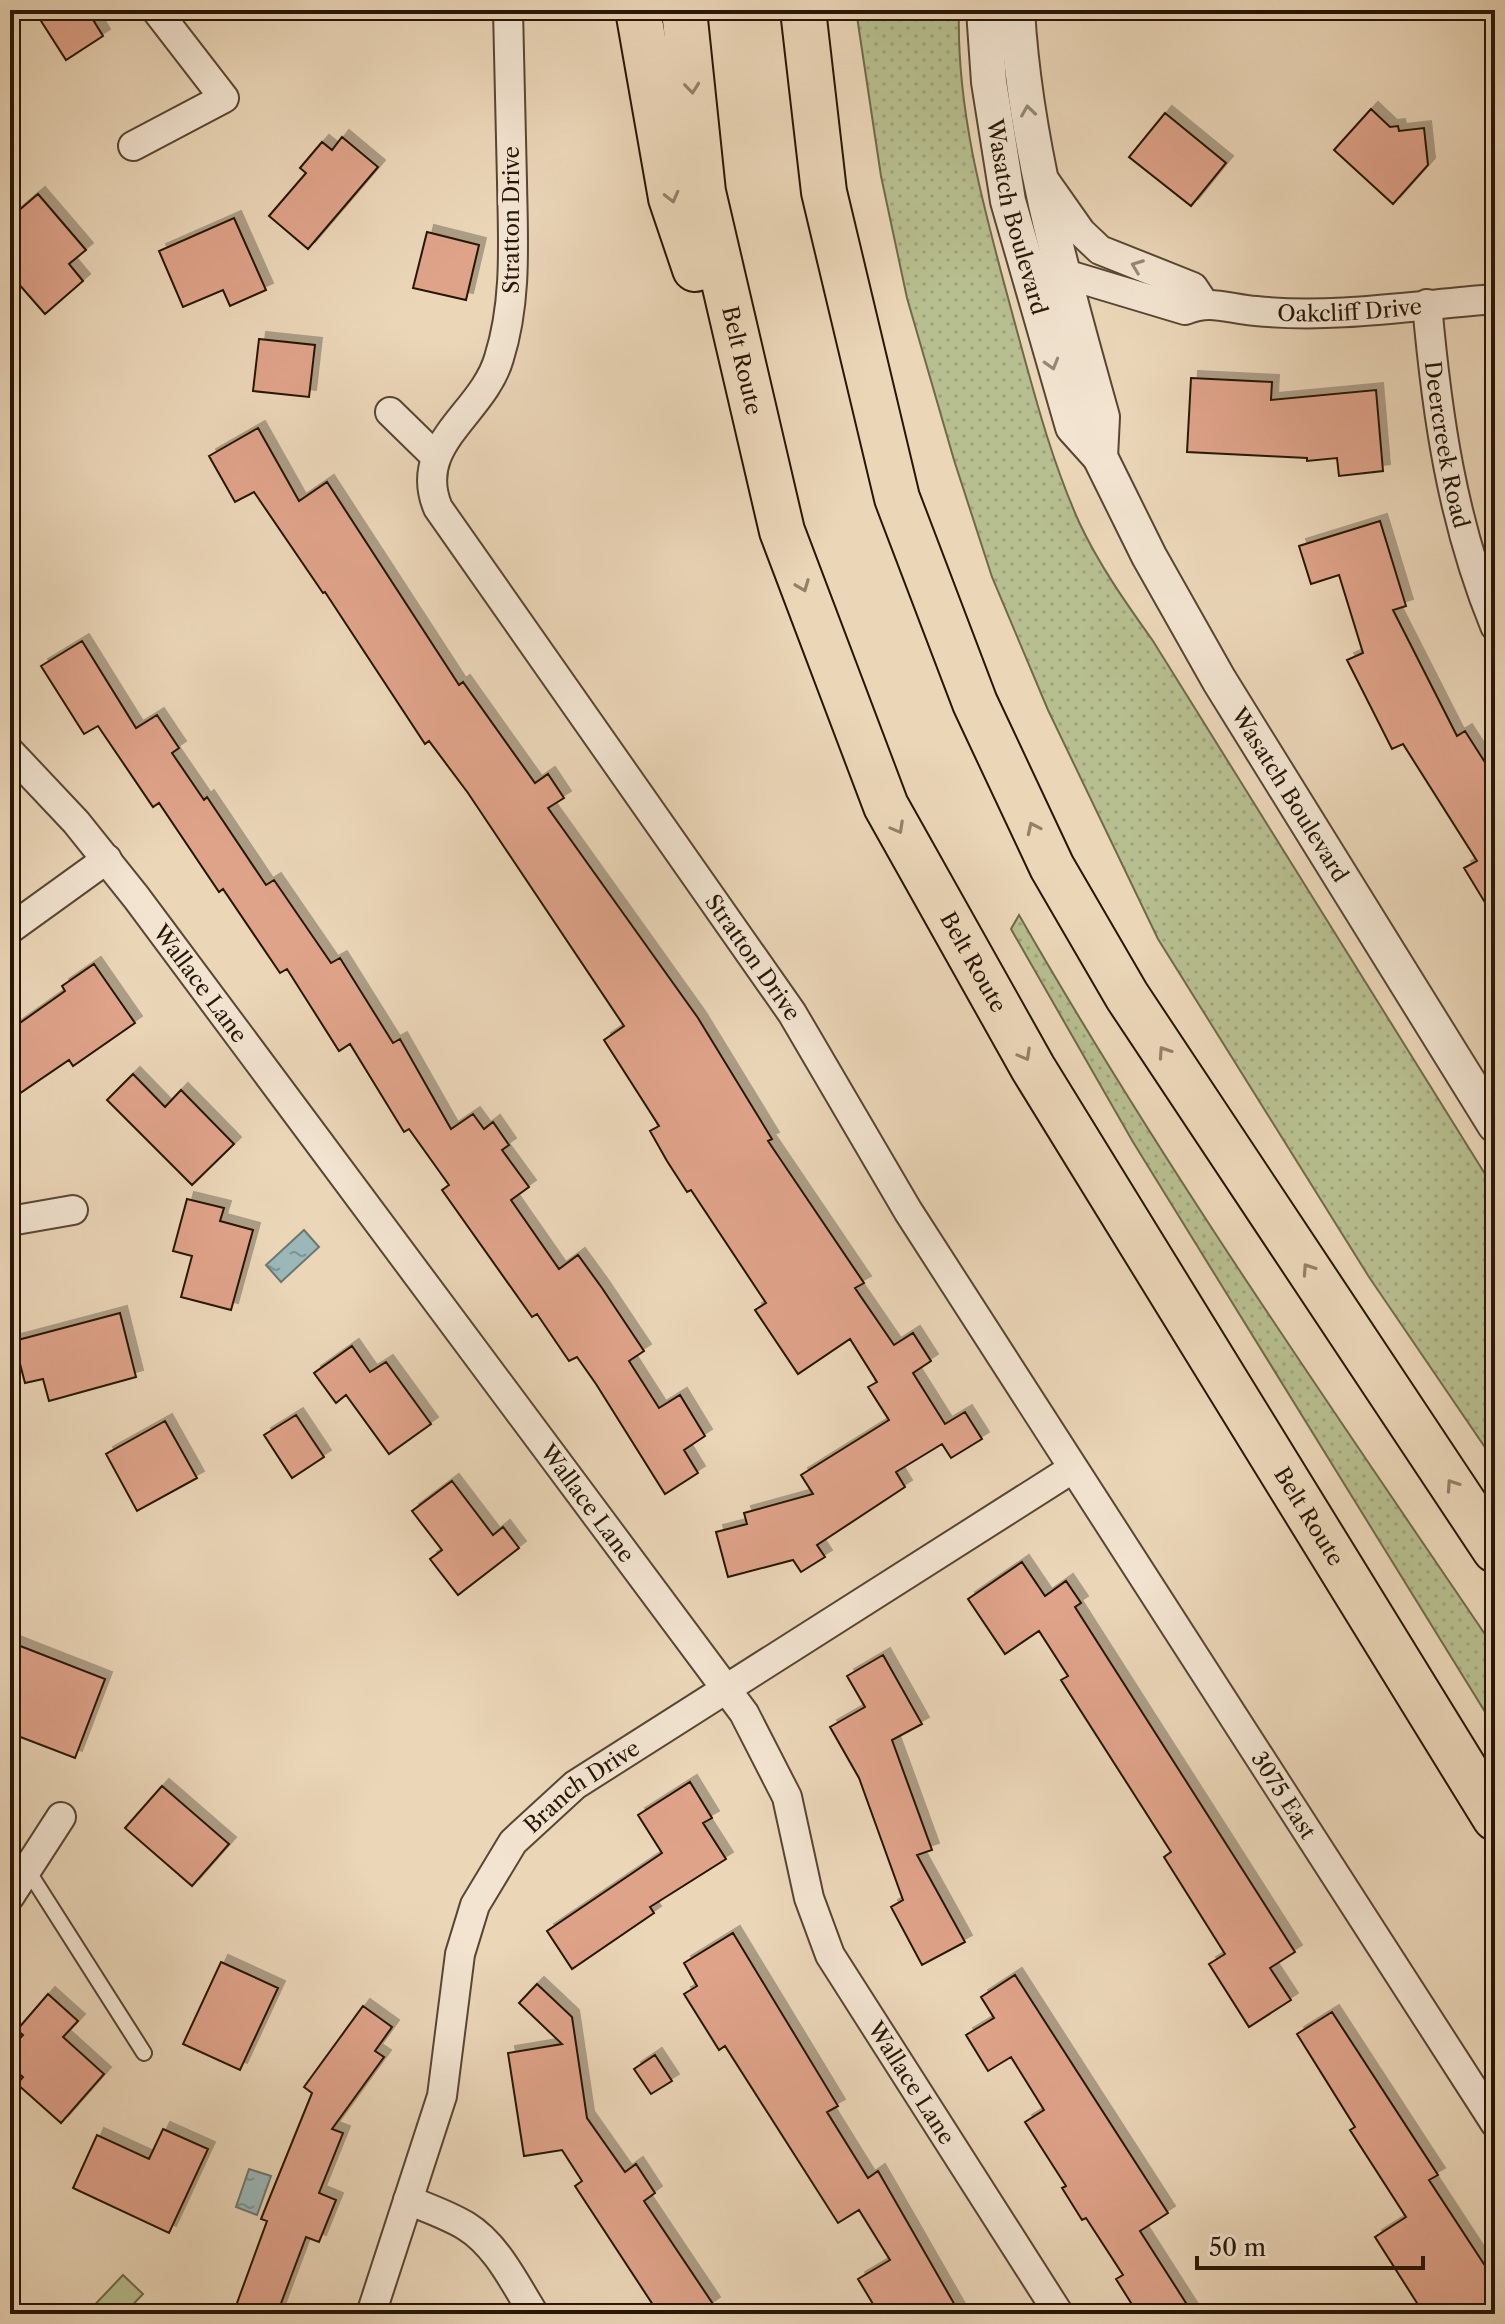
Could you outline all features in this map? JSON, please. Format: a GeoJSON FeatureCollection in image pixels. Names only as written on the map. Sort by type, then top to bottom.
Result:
{"type":"FeatureCollection","features":[{"type":"Feature","properties":{"kind":"highway"},"geometry":{"type":"LineString","coordinates":[[638,10],[671,198],[782,531]]}},
{"type":"Feature","properties":{"kind":"highway","name":"Belt Route"},"geometry":{"type":"LineString","coordinates":[[684,10],[703,192],[782,531],[894,820],[1033,1068],[1495,1818]]}},
{"type":"Feature","properties":{"kind":"highway"},"geometry":{"type":"LineString","coordinates":[[803,10],[824,192],[897,498],[975,703],[1052,867],[1127,996],[1495,1550]]}},
{"type":"Feature","properties":{"kind":"street"},"geometry":{"type":"LineString","coordinates":[[133,146],[224,98],[156,10]]}},
{"type":"Feature","properties":{"kind":"street","name":"Stratton Drive"},"geometry":{"type":"LineString","coordinates":[[508,10],[514,258],[510,315],[499,362],[435,456],[429,484],[444,519],[792,1013],[908,1211],[1072,1469]]}},
{"type":"Feature","properties":{"kind":"street","name":"Wasatch Boulevard"},"geometry":{"type":"LineString","coordinates":[[984,10],[997,141],[1008,201],[1073,427],[1100,457],[1149,556],[1219,680],[1495,1125]]}},
{"type":"Feature","properties":{"kind":"street","name":"Wasatch Boulevard"},"geometry":{"type":"LineString","coordinates":[[1017,10],[1030,124],[1040,174],[1063,274],[1102,417],[1100,457]]}},
{"type":"Feature","properties":{"kind":"street","name":"Oakcliff Drive"},"geometry":{"type":"LineString","coordinates":[[1040,174],[1081,232],[1100,250],[1193,287],[1203,302]]}},
{"type":"Feature","properties":{"kind":"street","name":"Oakcliff Drive"},"geometry":{"type":"LineString","coordinates":[[1025,261],[1185,310],[1203,302],[1279,313],[1495,299]]}},
{"type":"Feature","properties":{"kind":"street","name":"Deercreek Road"},"geometry":{"type":"LineString","coordinates":[[1427,304],[1436,402],[1449,482],[1469,558],[1495,626]]}},
{"type":"Feature","properties":{"kind":"street"},"geometry":{"type":"LineString","coordinates":[[390,412],[435,456]]}},
{"type":"Feature","properties":{"kind":"street","name":"Wallace Lane"},"geometry":{"type":"LineString","coordinates":[[10,752],[107,859],[744,1713],[787,1797],[809,1898],[830,1955],[1059,2314]]}},
{"type":"Feature","properties":{"kind":"street"},"geometry":{"type":"LineString","coordinates":[[10,929],[107,859]]}},
{"type":"Feature","properties":{"kind":"street"},"geometry":{"type":"LineString","coordinates":[[10,1221],[73,1210]]}},
{"type":"Feature","properties":{"kind":"street","name":"Branch Drive"},"geometry":{"type":"LineString","coordinates":[[371,2314],[442,2096],[465,1930],[493,1873],[530,1823],[575,1785],[1072,1469]]}},
{"type":"Feature","properties":{"kind":"street","name":"3075 East"},"geometry":{"type":"LineString","coordinates":[[1072,1469],[1495,2123]]}},
{"type":"Feature","properties":{"kind":"street"},"geometry":{"type":"LineString","coordinates":[[10,1896],[61,1817]]}},
{"type":"Feature","properties":{"kind":"street"},"geometry":{"type":"LineString","coordinates":[[408,2200],[458,2221],[479,2236],[499,2258],[534,2314]]}},
{"type":"Feature","properties":{"kind":"lane"},"geometry":{"type":"LineString","coordinates":[[27,1869],[144,2053]]}},
{"type":"Feature","properties":{"kind":"green space"},"geometry":{"type":"Polygon","coordinates":[[[856,10],[959,10],[959,50],[975,167],[1043,422],[1079,522],[1104,569],[1153,641],[1495,1190],[1495,1462],[1369,1277],[1158,939],[1048,710],[992,577],[907,298],[881,176],[856,10]]]}},
{"type":"Feature","properties":{"kind":"green space"},"geometry":{"type":"Polygon","coordinates":[[[1019,915],[1190,1195],[1495,1649],[1495,1728],[1133,1142],[1011,929],[1019,915]]]}},
{"type":"Feature","properties":{"kind":"green space"},"geometry":{"type":"Polygon","coordinates":[[[123,2275],[143,2294],[124,2314],[86,2314],[123,2275]]]}},
{"type":"Feature","properties":{"kind":"water"},"geometry":{"type":"Polygon","coordinates":[[[304,1230],[319,1247],[281,1282],[266,1265],[304,1230]]]}},
{"type":"Feature","properties":{"kind":"water"},"geometry":{"type":"Polygon","coordinates":[[[249,2169],[271,2176],[257,2215],[236,2207],[249,2169]]]}},
{"type":"Feature","properties":{"kind":"building"},"geometry":{"type":"Polygon","coordinates":[[[34,10],[87,10],[103,36],[66,60],[34,10]]]}},
{"type":"Feature","properties":{"kind":"building"},"geometry":{"type":"Polygon","coordinates":[[[1371,109],[1390,127],[1398,126],[1399,131],[1424,128],[1428,165],[1393,204],[1334,150],[1371,109]]]}},
{"type":"Feature","properties":{"kind":"building"},"geometry":{"type":"Polygon","coordinates":[[[1165,113],[1226,163],[1191,206],[1129,157],[1165,113]]]}},
{"type":"Feature","properties":{"kind":"building"},"geometry":{"type":"Polygon","coordinates":[[[342,137],[378,167],[308,249],[269,216],[306,173],[300,168],[322,142],[332,150],[342,137]]]}},
{"type":"Feature","properties":{"kind":"building"},"geometry":{"type":"Polygon","coordinates":[[[38,194],[86,250],[69,264],[83,281],[45,314],[10,274],[10,218],[38,194]]]}},
{"type":"Feature","properties":{"kind":"building"},"geometry":{"type":"Polygon","coordinates":[[[234,218],[266,290],[230,306],[223,290],[183,307],[159,251],[234,218]]]}},
{"type":"Feature","properties":{"kind":"building"},"geometry":{"type":"Polygon","coordinates":[[[427,232],[479,245],[466,300],[413,288],[427,232]]]}},
{"type":"Feature","properties":{"kind":"building"},"geometry":{"type":"Polygon","coordinates":[[[259,339],[315,345],[309,397],[253,391],[259,339]]]}},
{"type":"Feature","properties":{"kind":"building"},"geometry":{"type":"Polygon","coordinates":[[[1191,378],[1272,382],[1271,400],[1376,390],[1383,471],[1339,476],[1337,458],[1307,461],[1307,458],[1187,452],[1191,378]]]}},
{"type":"Feature","properties":{"kind":"building"},"geometry":{"type":"Polygon","coordinates":[[[258,428],[299,501],[327,482],[459,685],[463,682],[535,783],[548,774],[564,798],[548,808],[698,1018],[772,1139],[768,1141],[864,1283],[855,1288],[894,1345],[913,1333],[931,1361],[913,1373],[945,1424],[965,1412],[982,1439],[951,1458],[942,1444],[896,1472],[905,1487],[817,1545],[825,1557],[801,1572],[793,1560],[728,1577],[716,1532],[747,1524],[744,1513],[813,1494],[801,1475],[889,1420],[868,1387],[877,1382],[850,1339],[798,1374],[755,1310],[766,1303],[691,1190],[687,1192],[667,1161],[650,1131],[659,1126],[604,1040],[624,1026],[468,793],[429,741],[425,744],[325,592],[254,492],[235,502],[209,456],[258,428]]]}},
{"type":"Feature","properties":{"kind":"building"},"geometry":{"type":"Polygon","coordinates":[[[1380,521],[1406,606],[1393,610],[1457,736],[1465,731],[1495,778],[1495,919],[1464,868],[1477,861],[1403,744],[1392,749],[1347,660],[1363,653],[1339,575],[1311,584],[1299,546],[1380,521]]]}},
{"type":"Feature","properties":{"kind":"building"},"geometry":{"type":"Polygon","coordinates":[[[82,641],[136,728],[157,715],[179,748],[172,753],[204,800],[207,797],[266,885],[274,880],[331,963],[340,958],[393,1043],[400,1039],[451,1129],[473,1114],[484,1129],[493,1122],[509,1145],[502,1150],[529,1187],[511,1200],[559,1269],[578,1255],[602,1288],[644,1351],[629,1361],[659,1408],[680,1395],[705,1436],[684,1450],[698,1473],[665,1494],[577,1357],[569,1361],[537,1314],[532,1317],[442,1190],[449,1185],[409,1129],[404,1132],[350,1044],[339,1051],[287,969],[280,973],[223,889],[219,892],[159,803],[153,807],[98,726],[84,734],[41,666],[82,641]]]}},
{"type":"Feature","properties":{"kind":"building"},"geometry":{"type":"Polygon","coordinates":[[[94,964],[135,1023],[73,1066],[69,1060],[10,1100],[10,1030],[65,991],[62,986],[94,964]]]}},
{"type":"Feature","properties":{"kind":"building"},"geometry":{"type":"Polygon","coordinates":[[[133,1074],[165,1107],[181,1090],[234,1144],[192,1185],[107,1100],[133,1074]]]}},
{"type":"Feature","properties":{"kind":"building"},"geometry":{"type":"Polygon","coordinates":[[[187,1199],[224,1208],[220,1221],[253,1230],[231,1310],[181,1297],[192,1256],[173,1251],[187,1199]]]}},
{"type":"Feature","properties":{"kind":"building"},"geometry":{"type":"Polygon","coordinates":[[[120,1313],[136,1377],[49,1401],[43,1379],[25,1383],[14,1341],[120,1313]]]}},
{"type":"Feature","properties":{"kind":"building"},"geometry":{"type":"Polygon","coordinates":[[[352,1346],[370,1372],[386,1362],[431,1424],[389,1454],[346,1395],[336,1403],[314,1373],[352,1346]]]}},
{"type":"Feature","properties":{"kind":"building"},"geometry":{"type":"Polygon","coordinates":[[[296,1415],[324,1457],[292,1478],[264,1435],[296,1415]]]}},
{"type":"Feature","properties":{"kind":"building"},"geometry":{"type":"Polygon","coordinates":[[[165,1421],[197,1478],[137,1511],[106,1454],[165,1421]]]}},
{"type":"Feature","properties":{"kind":"building"},"geometry":{"type":"Polygon","coordinates":[[[452,1481],[493,1535],[503,1527],[519,1548],[458,1595],[430,1559],[442,1550],[412,1511],[452,1481]]]}},
{"type":"Feature","properties":{"kind":"building"},"geometry":{"type":"Polygon","coordinates":[[[1022,1562],[1045,1596],[1066,1581],[1081,1603],[1075,1607],[1295,1952],[1270,1968],[1291,2000],[1249,2027],[1209,1964],[1225,1954],[1164,1857],[1171,1852],[1061,1680],[1068,1676],[1039,1631],[1005,1654],[968,1599],[1022,1562]]]}},
{"type":"Feature","properties":{"kind":"building"},"geometry":{"type":"Polygon","coordinates":[[[10,1642],[105,1679],[75,1758],[10,1733],[10,1642]]]}},
{"type":"Feature","properties":{"kind":"building"},"geometry":{"type":"Polygon","coordinates":[[[883,1655],[922,1724],[892,1740],[932,1850],[917,1855],[965,1942],[922,1965],[891,1907],[903,1900],[859,1778],[830,1727],[865,1707],[847,1676],[883,1655]]]}},
{"type":"Feature","properties":{"kind":"building"},"geometry":{"type":"Polygon","coordinates":[[[690,1782],[712,1818],[703,1823],[726,1859],[650,1907],[654,1913],[572,1969],[547,1931],[662,1853],[638,1815],[690,1782]]]}},
{"type":"Feature","properties":{"kind":"building"},"geometry":{"type":"Polygon","coordinates":[[[162,1786],[229,1844],[192,1886],[125,1828],[162,1786]]]}},
{"type":"Feature","properties":{"kind":"building"},"geometry":{"type":"Polygon","coordinates":[[[733,1933],[838,2106],[827,2112],[868,2178],[878,2171],[960,2314],[879,2314],[858,2279],[890,2260],[859,2210],[838,2223],[725,2046],[719,2050],[684,1994],[697,1986],[684,1963],[733,1933]]]}},
{"type":"Feature","properties":{"kind":"building"},"geometry":{"type":"Polygon","coordinates":[[[221,1962],[278,1988],[240,2070],[183,2044],[221,1962]]]}},
{"type":"Feature","properties":{"kind":"building"},"geometry":{"type":"Polygon","coordinates":[[[1015,1975],[1168,2213],[1140,2231],[1193,2314],[1138,2314],[1116,2279],[1123,2275],[1086,2218],[1082,2220],[1062,2188],[1066,2186],[1025,2122],[1044,2110],[1011,2057],[988,2071],[966,2035],[994,2018],[981,1997],[1015,1975]]]}},
{"type":"Feature","properties":{"kind":"building"},"geometry":{"type":"Polygon","coordinates":[[[537,1984],[572,2017],[587,2118],[625,2172],[636,2164],[655,2193],[644,2201],[713,2304],[698,2314],[659,2314],[575,2186],[582,2181],[562,2150],[524,2156],[508,2053],[562,2044],[519,2003],[537,1984]]]}},
{"type":"Feature","properties":{"kind":"building"},"geometry":{"type":"Polygon","coordinates":[[[48,1994],[78,2021],[63,2037],[104,2074],[61,2123],[17,2084],[23,2077],[10,2066],[10,2049],[23,2035],[17,2030],[48,1994]]]}},
{"type":"Feature","properties":{"kind":"building"},"geometry":{"type":"Polygon","coordinates":[[[363,2006],[392,2027],[375,2051],[384,2057],[332,2129],[343,2133],[319,2193],[336,2200],[319,2242],[306,2237],[277,2314],[233,2314],[267,2221],[261,2219],[312,2093],[304,2087],[363,2006]]]}},
{"type":"Feature","properties":{"kind":"building"},"geometry":{"type":"Polygon","coordinates":[[[1332,2012],[1438,2175],[1429,2180],[1495,2281],[1495,2314],[1424,2314],[1375,2237],[1406,2217],[1350,2130],[1355,2127],[1297,2034],[1332,2012]]]}},
{"type":"Feature","properties":{"kind":"building"},"geometry":{"type":"Polygon","coordinates":[[[655,2055],[672,2081],[651,2094],[634,2069],[655,2055]]]}},
{"type":"Feature","properties":{"kind":"building"},"geometry":{"type":"Polygon","coordinates":[[[163,2129],[208,2149],[169,2233],[73,2188],[97,2135],[149,2159],[163,2129]]]}}]}
